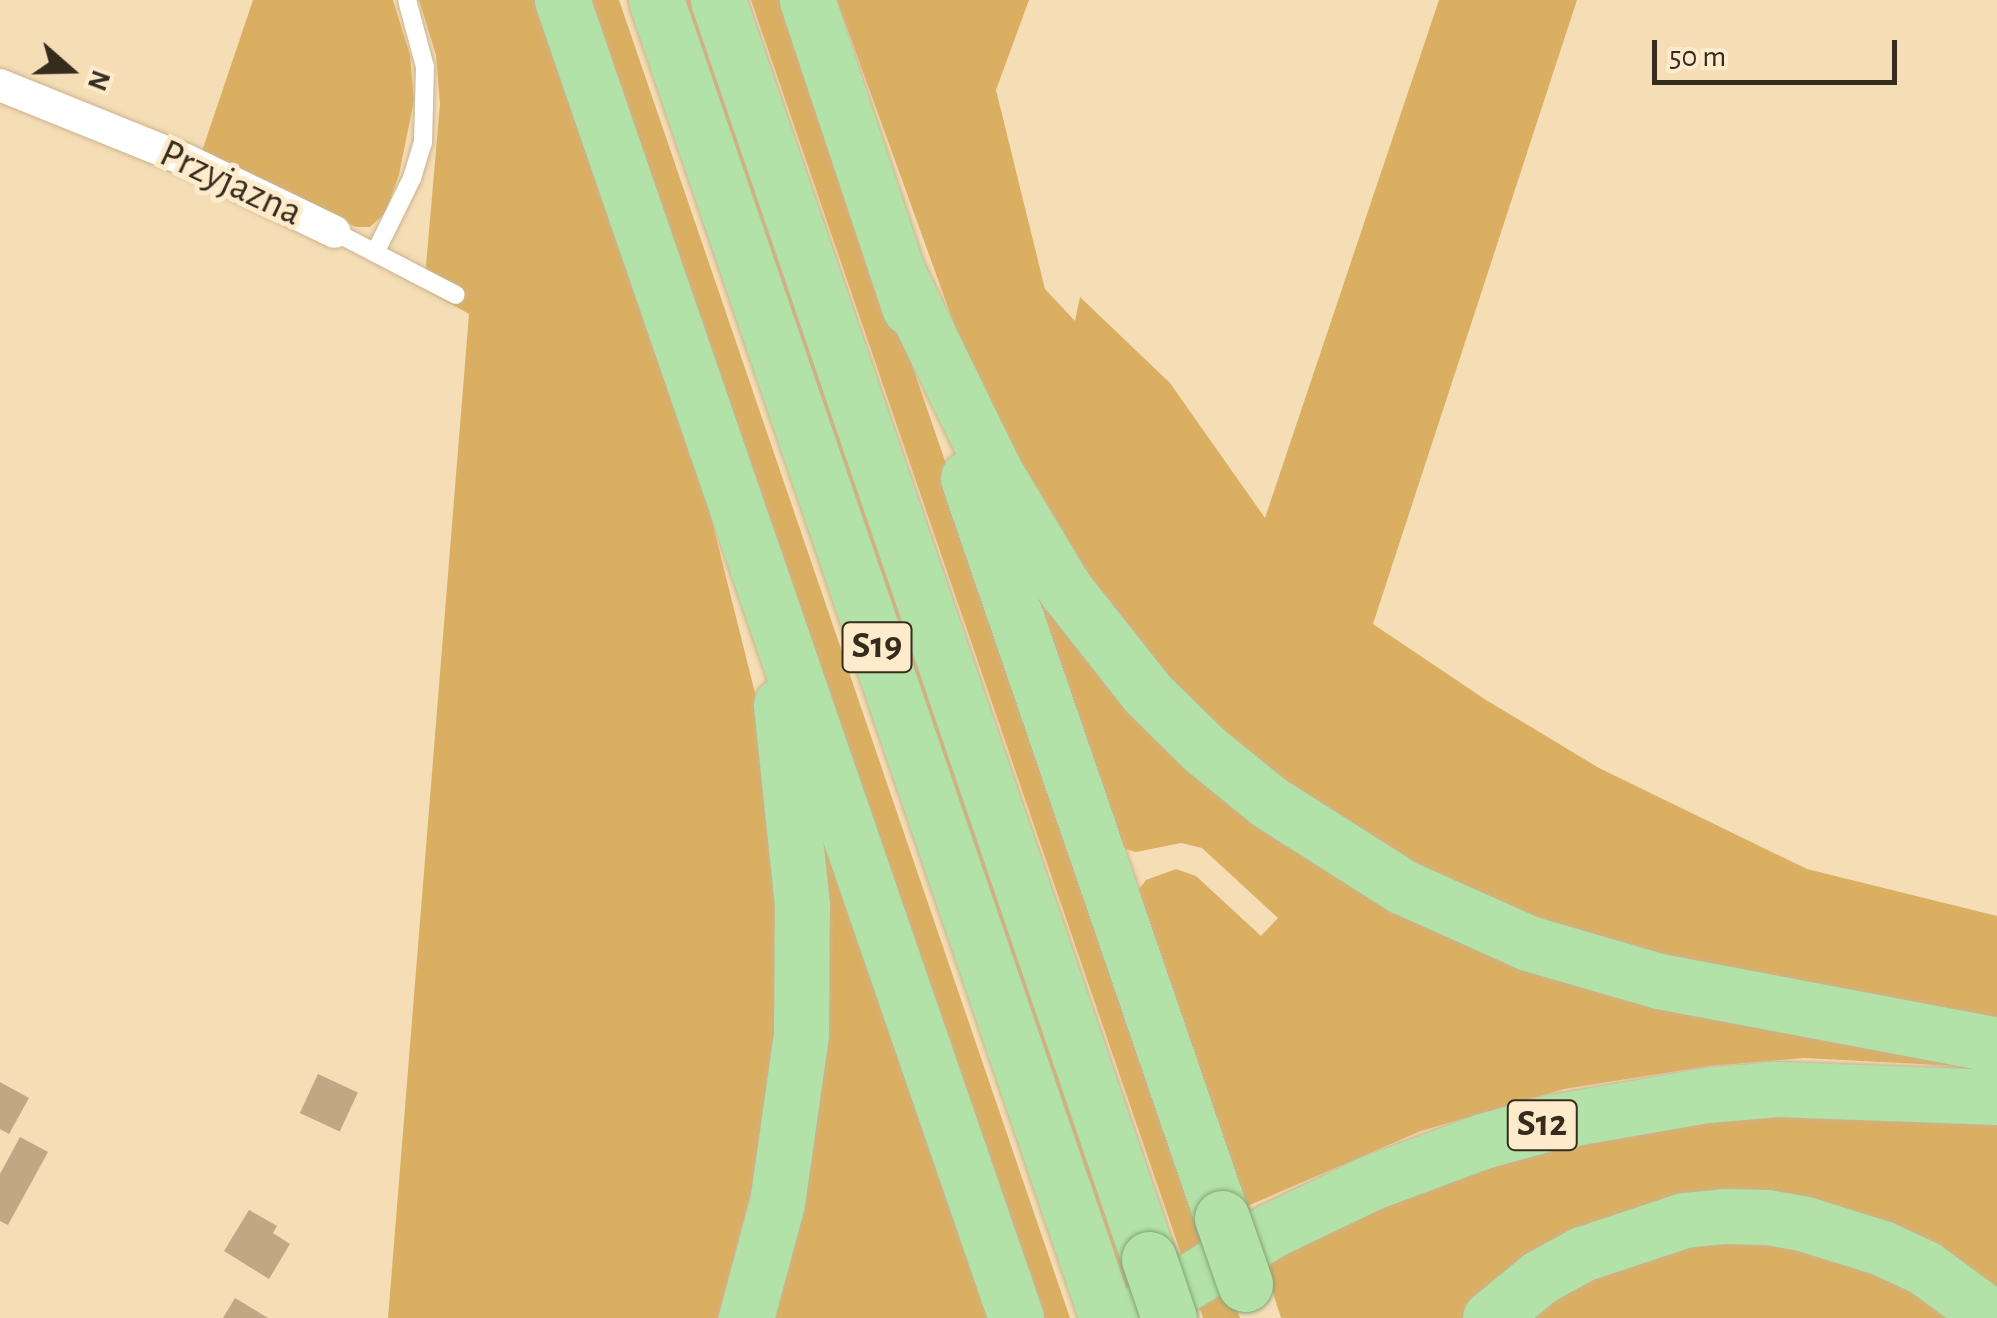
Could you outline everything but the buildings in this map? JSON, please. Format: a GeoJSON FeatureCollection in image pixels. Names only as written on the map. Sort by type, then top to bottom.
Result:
{"type":"FeatureCollection","features":[{"type":"Feature","properties":{"kind":"highway"},"geometry":{"type":"LineString","coordinates":[[562,0],[1016,1318]]}},
{"type":"Feature","properties":{"kind":"highway","name":"S19"},"geometry":{"type":"LineString","coordinates":[[656,0],[1112,1310]]}},
{"type":"Feature","properties":{"kind":"highway","name":"S19"},"geometry":{"type":"LineString","coordinates":[[718,0],[1169,1318]]}},
{"type":"Feature","properties":{"kind":"highway"},"geometry":{"type":"LineString","coordinates":[[807,0],[1251,1301]]}},
{"type":"Feature","properties":{"kind":"highway"},"geometry":{"type":"LineString","coordinates":[[898,273],[995,472],[1065,589],[1147,693],[1219,763],[1269,802],[1402,888],[1528,943],[1660,981],[1997,1045]]}},
{"type":"Feature","properties":{"kind":"highway"},"geometry":{"type":"LineString","coordinates":[[729,494],[784,718],[802,905],[802,1018],[795,1092],[777,1203],[746,1318]]}},
{"type":"Feature","properties":{"kind":"highway","name":"S12"},"geometry":{"type":"LineString","coordinates":[[1112,1310],[1370,1183],[1456,1150],[1539,1126],[1634,1106],[1777,1089],[1997,1097]]}},
{"type":"Feature","properties":{"kind":"highway"},"geometry":{"type":"LineString","coordinates":[[1490,1318],[1540,1277],[1582,1254],[1684,1220],[1725,1216],[1766,1217],[1805,1224],[1882,1248],[1925,1268],[1993,1318]]}},
{"type":"Feature","properties":{"kind":"street","name":"Przyjazna"},"geometry":{"type":"LineString","coordinates":[[0,85],[186,160],[335,232]]}},
{"type":"Feature","properties":{"kind":"lane"},"geometry":{"type":"LineString","coordinates":[[374,252],[412,178],[423,143],[425,67],[407,0]]}},
{"type":"Feature","properties":{"kind":"lane","name":"Przyjazna"},"geometry":{"type":"LineString","coordinates":[[335,232],[456,295]]}},
{"type":"Feature","properties":{"kind":"shaded area"},"geometry":{"type":"Polygon","coordinates":[[[253,0],[393,0],[410,55],[414,100],[399,175],[385,213],[370,227],[356,227],[199,160],[253,0]]]}},
{"type":"Feature","properties":{"kind":"shaded area"},"geometry":{"type":"Polygon","coordinates":[[[419,0],[541,0],[705,493],[757,701],[777,875],[776,1026],[753,1185],[718,1318],[388,1318],[469,314],[424,289],[440,104],[436,55],[419,0]]]}},
{"type":"Feature","properties":{"kind":"shaded area"},"geometry":{"type":"Polygon","coordinates":[[[592,0],[619,0],[1070,1318],[1032,1318],[592,0]]]}},
{"type":"Feature","properties":{"kind":"shaded area"},"geometry":{"type":"Polygon","coordinates":[[[676,0],[694,0],[1148,1318],[1126,1318],[676,0]]]}},
{"type":"Feature","properties":{"kind":"shaded area"},"geometry":{"type":"Polygon","coordinates":[[[751,0],[792,0],[891,304],[1240,1318],[1203,1318],[751,0]]]}},
{"type":"Feature","properties":{"kind":"shaded area"},"geometry":{"type":"Polygon","coordinates":[[[837,0],[1029,0],[996,90],[1045,289],[1075,321],[1080,297],[1170,383],[1265,518],[1439,0],[1577,0],[1373,624],[1486,700],[1599,768],[1807,869],[1997,916],[1997,1024],[1686,967],[1467,898],[1238,755],[1134,651],[984,407],[837,0]]]}},
{"type":"Feature","properties":{"kind":"shaded area"},"geometry":{"type":"Polygon","coordinates":[[[1020,551],[1322,857],[1997,1068],[1804,1058],[1709,1066],[1564,1089],[1421,1131],[1243,1208],[1137,892],[1146,880],[1176,869],[1196,876],[1261,936],[1278,918],[1202,848],[1181,843],[1136,852],[1118,847],[1020,551]]]}},
{"type":"Feature","properties":{"kind":"shaded area"},"geometry":{"type":"Polygon","coordinates":[[[814,775],[998,1318],[762,1318],[814,775]]]}},
{"type":"Feature","properties":{"kind":"shaded area"},"geometry":{"type":"Polygon","coordinates":[[[1722,1115],[1997,1120],[1997,1305],[1791,1206],[1471,1318],[1281,1318],[1262,1259],[1346,1219],[1523,1155],[1722,1115]]]}},
{"type":"Feature","properties":{"kind":"shaded area"},"geometry":{"type":"Polygon","coordinates":[[[1744,1236],[1862,1258],[1959,1318],[1528,1318],[1563,1288],[1625,1259],[1744,1236]]]}}]}
